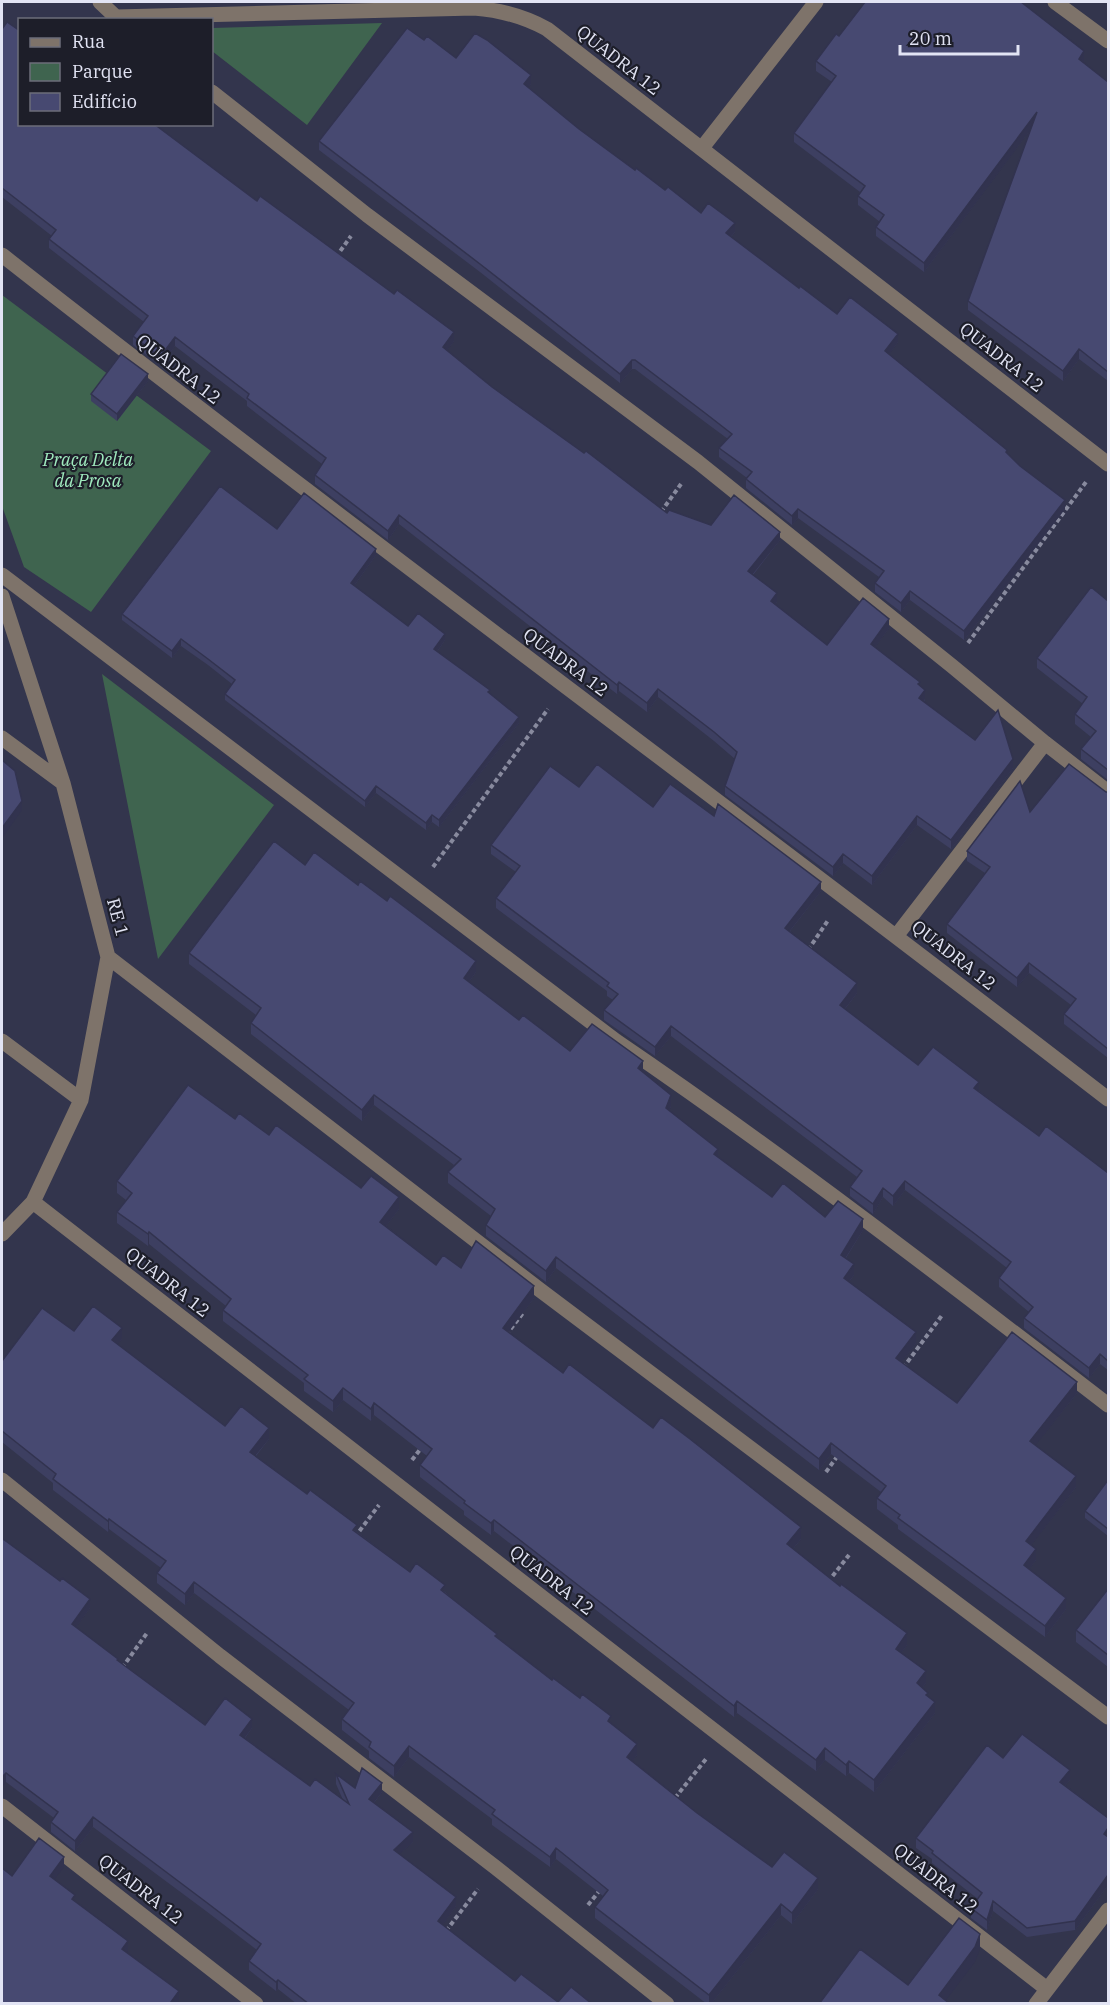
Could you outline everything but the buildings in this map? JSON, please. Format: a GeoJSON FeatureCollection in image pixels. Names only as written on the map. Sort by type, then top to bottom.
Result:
{"type":"FeatureCollection","features":[{"type":"Feature","properties":{"kind":"street"},"geometry":{"type":"LineString","coordinates":[[100,2],[118,18]]}},
{"type":"Feature","properties":{"kind":"street"},"geometry":{"type":"LineString","coordinates":[[702,148],[816,2]]}},
{"type":"Feature","properties":{"kind":"street"},"geometry":{"type":"LineString","coordinates":[[1055,2],[1108,41]]}},
{"type":"Feature","properties":{"kind":"street","name":"QUADRA 12"},"geometry":{"type":"LineString","coordinates":[[118,18],[474,8],[500,10],[526,18],[547,29],[1106,461]]}},
{"type":"Feature","properties":{"kind":"street"},"geometry":{"type":"LineString","coordinates":[[213,93],[366,215],[698,462],[1108,792]]}},
{"type":"Feature","properties":{"kind":"street","name":"QUADRA 12"},"geometry":{"type":"LineString","coordinates":[[2,255],[215,422],[845,896],[1108,1099]]}},
{"type":"Feature","properties":{"kind":"street"},"geometry":{"type":"LineString","coordinates":[[2,575],[616,1041],[703,1101],[960,1291],[1108,1405]]}},
{"type":"Feature","properties":{"kind":"street","name":"RE 1"},"geometry":{"type":"LineString","coordinates":[[2,596],[63,783],[108,957],[81,1100],[33,1202],[2,1234]]}},
{"type":"Feature","properties":{"kind":"street"},"geometry":{"type":"LineString","coordinates":[[2,738],[63,783]]}},
{"type":"Feature","properties":{"kind":"street"},"geometry":{"type":"LineString","coordinates":[[897,936],[1045,743]]}},
{"type":"Feature","properties":{"kind":"street"},"geometry":{"type":"LineString","coordinates":[[108,957],[540,1290],[1108,1718]]}},
{"type":"Feature","properties":{"kind":"street"},"geometry":{"type":"LineString","coordinates":[[2,1041],[81,1100]]}},
{"type":"Feature","properties":{"kind":"street","name":"QUADRA 12"},"geometry":{"type":"LineString","coordinates":[[33,1202],[1047,1989]]}},
{"type":"Feature","properties":{"kind":"street"},"geometry":{"type":"LineString","coordinates":[[2,1480],[249,1679],[667,2004]]}},
{"type":"Feature","properties":{"kind":"street","name":"QUADRA 12"},"geometry":{"type":"LineString","coordinates":[[2,1806],[256,2004]]}},
{"type":"Feature","properties":{"kind":"street"},"geometry":{"type":"LineString","coordinates":[[1036,2004],[1108,1910]]}},
{"type":"Feature","properties":{"kind":"path"},"geometry":{"type":"LineString","coordinates":[[332,262],[366,215]]}},
{"type":"Feature","properties":{"kind":"path"},"geometry":{"type":"LineString","coordinates":[[952,666],[1106,461]]}},
{"type":"Feature","properties":{"kind":"path"},"geometry":{"type":"LineString","coordinates":[[656,519],[698,462]]}},
{"type":"Feature","properties":{"kind":"path"},"geometry":{"type":"LineString","coordinates":[[417,890],[565,685]]}},
{"type":"Feature","properties":{"kind":"path"},"geometry":{"type":"LineString","coordinates":[[804,955],[845,896]]}},
{"type":"Feature","properties":{"kind":"path"},"geometry":{"type":"LineString","coordinates":[[506,1336],[540,1290]]}},
{"type":"Feature","properties":{"kind":"path"},"geometry":{"type":"LineString","coordinates":[[898,1374],[960,1291]]}},
{"type":"Feature","properties":{"kind":"path"},"geometry":{"type":"LineString","coordinates":[[354,1539],[423,1446]]}},
{"type":"Feature","properties":{"kind":"path"},"geometry":{"type":"LineString","coordinates":[[809,1494],[844,1448]]}},
{"type":"Feature","properties":{"kind":"path"},"geometry":{"type":"LineString","coordinates":[[821,1591],[864,1536]]}},
{"type":"Feature","properties":{"kind":"path"},"geometry":{"type":"LineString","coordinates":[[116,1676],[164,1611]]}},
{"type":"Feature","properties":{"kind":"path"},"geometry":{"type":"LineString","coordinates":[[672,1801],[723,1738]]}},
{"type":"Feature","properties":{"kind":"path"},"geometry":{"type":"LineString","coordinates":[[439,1940],[495,1868]]}},
{"type":"Feature","properties":{"kind":"path"},"geometry":{"type":"LineString","coordinates":[[570,1927],[606,1882]]}},
{"type":"Feature","properties":{"kind":"green space"},"geometry":{"type":"Polygon","coordinates":[[[382,23],[307,125],[213,52],[213,28],[382,23]]]}},
{"type":"Feature","properties":{"kind":"green space","name":"Praça Delta da Prosa"},"geometry":{"type":"Polygon","coordinates":[[[2,295],[211,451],[91,612],[24,567],[2,506],[2,295]]]}},
{"type":"Feature","properties":{"kind":"green space"},"geometry":{"type":"Polygon","coordinates":[[[102,674],[274,805],[158,959],[102,674]]]}}]}
